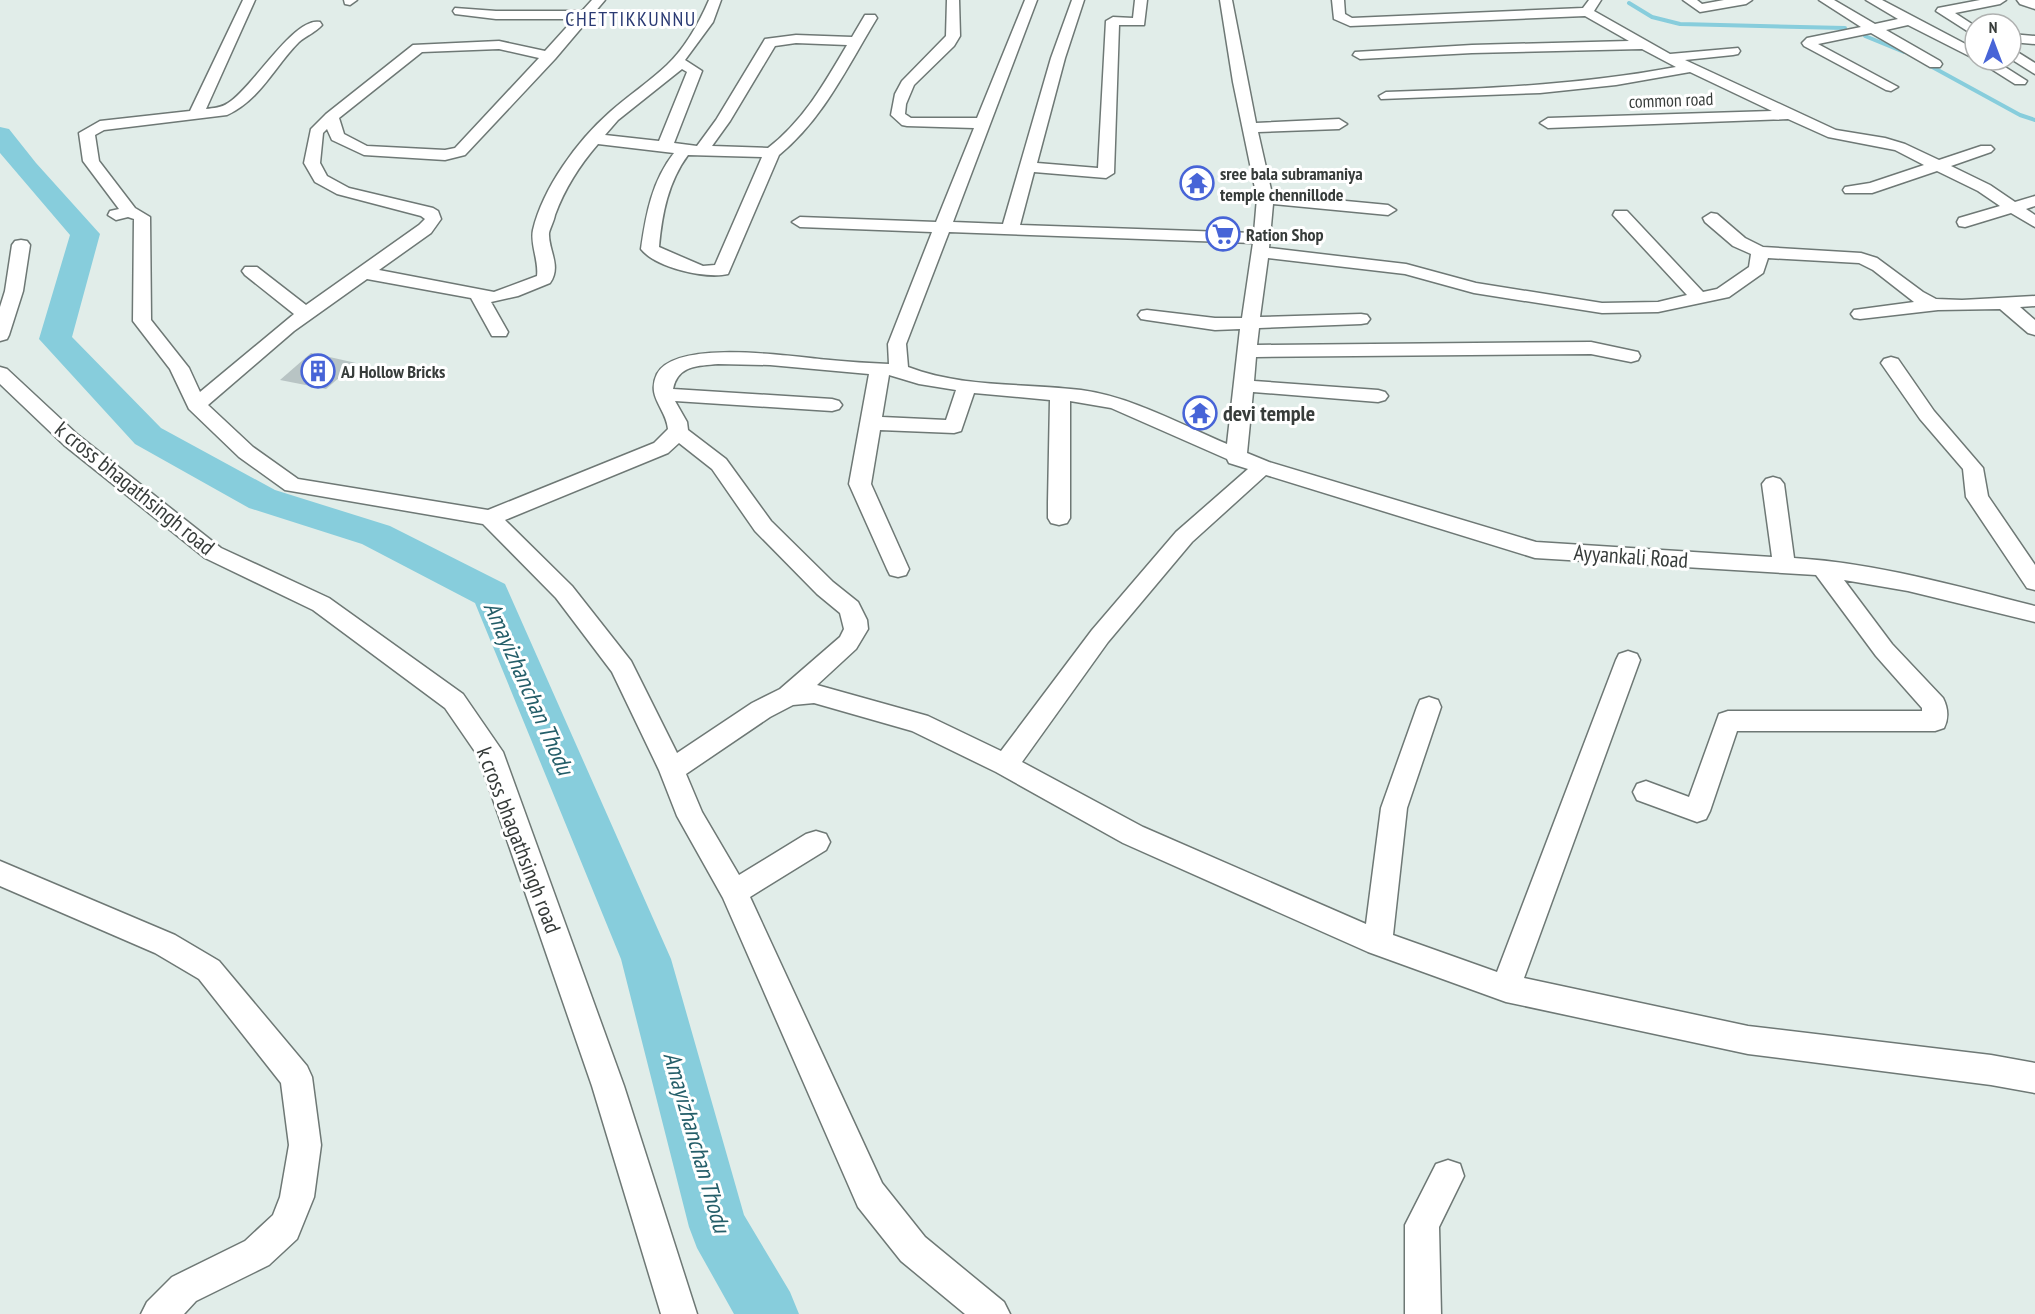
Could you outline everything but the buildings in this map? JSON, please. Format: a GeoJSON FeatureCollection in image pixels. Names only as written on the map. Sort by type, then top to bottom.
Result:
{"type":"FeatureCollection","features":[{"type":"Feature","properties":{"kind":"main road"},"geometry":{"type":"LineString","coordinates":[[2026,0],[2035,4]]}},
{"type":"Feature","properties":{"kind":"street"},"geometry":{"type":"LineString","coordinates":[[197,113],[249,0]]}},
{"type":"Feature","properties":{"kind":"street"},"geometry":{"type":"LineString","coordinates":[[331,117],[337,137],[364,150],[445,155],[460,152],[599,0]]}},
{"type":"Feature","properties":{"kind":"street"},"geometry":{"type":"LineString","coordinates":[[364,273],[494,297],[543,279],[546,274],[546,259],[541,233],[552,201],[570,167],[614,117],[673,67],[706,22],[715,0]]}},
{"type":"Feature","properties":{"kind":"street"},"geometry":{"type":"LineString","coordinates":[[953,0],[953,36],[901,93],[897,105],[898,115],[907,122],[917,123],[983,123]]}},
{"type":"Feature","properties":{"kind":"street"},"geometry":{"type":"LineString","coordinates":[[898,569],[860,484],[871,423],[897,344],[1031,0]]}},
{"type":"Feature","properties":{"kind":"street"},"geometry":{"type":"LineString","coordinates":[[1011,227],[1058,58],[1078,0]]}},
{"type":"Feature","properties":{"kind":"street"},"geometry":{"type":"LineString","coordinates":[[1027,167],[1106,173],[1113,21],[1139,22],[1141,0]]}},
{"type":"Feature","properties":{"kind":"street"},"geometry":{"type":"LineString","coordinates":[[1226,0],[1263,191],[1261,245],[1236,458]]}},
{"type":"Feature","properties":{"kind":"street"},"geometry":{"type":"LineString","coordinates":[[1338,0],[1339,16],[1350,22],[1493,15],[1591,6],[1644,45],[1668,58],[1730,84],[1833,134],[1892,144],[1984,188],[2035,222]]}},
{"type":"Feature","properties":{"kind":"street"},"geometry":{"type":"LineString","coordinates":[[1486,0],[1493,15]]}},
{"type":"Feature","properties":{"kind":"street"},"geometry":{"type":"LineString","coordinates":[[1689,0],[1700,8],[1746,0]]}},
{"type":"Feature","properties":{"kind":"street"},"geometry":{"type":"LineString","coordinates":[[1825,0],[1935,64]]}},
{"type":"Feature","properties":{"kind":"street"},"geometry":{"type":"LineString","coordinates":[[1872,0],[1963,48]]}},
{"type":"Feature","properties":{"kind":"street"},"geometry":{"type":"LineString","coordinates":[[1963,23],[1944,10],[2000,0]]}},
{"type":"Feature","properties":{"kind":"street"},"geometry":{"type":"LineString","coordinates":[[460,11],[496,15],[586,15]]}},
{"type":"Feature","properties":{"kind":"street"},"geometry":{"type":"LineString","coordinates":[[684,150],[671,165],[662,186],[652,225],[650,249],[673,261],[701,271],[722,270],[772,153],[796,133],[826,95],[870,18]]}},
{"type":"Feature","properties":{"kind":"street"},"geometry":{"type":"LineString","coordinates":[[1891,87],[1809,43],[1912,20]]}},
{"type":"Feature","properties":{"kind":"street"},"geometry":{"type":"LineString","coordinates":[[315,25],[294,39],[239,103],[222,112],[197,113],[99,126],[87,133],[92,161],[122,213],[142,217],[142,321],[179,368],[196,405],[246,452],[292,485],[490,518],[661,448],[679,433]]}},
{"type":"Feature","properties":{"kind":"street"},"geometry":{"type":"LineString","coordinates":[[702,150],[723,121],[770,42],[796,39],[855,41]]}},
{"type":"Feature","properties":{"kind":"street"},"geometry":{"type":"LineString","coordinates":[[196,405],[250,357],[425,229],[433,219],[432,215],[427,212],[343,191],[321,179],[312,163],[316,132],[331,117],[418,48],[499,45],[550,56]]}},
{"type":"Feature","properties":{"kind":"street"},"geometry":{"type":"LineString","coordinates":[[1360,55],[1472,49],[1644,45]]}},
{"type":"Feature","properties":{"kind":"street"},"geometry":{"type":"LineString","coordinates":[[1668,58],[1732,51]]}},
{"type":"Feature","properties":{"kind":"street"},"geometry":{"type":"LineString","coordinates":[[665,147],[695,71],[684,64],[673,67]]}},
{"type":"Feature","properties":{"kind":"street"},"geometry":{"type":"LineString","coordinates":[[1386,96],[1465,93],[1622,81],[1691,68]]}},
{"type":"Feature","properties":{"kind":"street"},"geometry":{"type":"LineString","coordinates":[[2004,72],[2020,81]]}},
{"type":"Feature","properties":{"kind":"street"},"geometry":{"type":"LineString","coordinates":[[1652,103],[1668,119]]}},
{"type":"Feature","properties":{"kind":"street","name":"common road"},"geometry":{"type":"LineString","coordinates":[[1548,123],[1794,115]]}},
{"type":"Feature","properties":{"kind":"street"},"geometry":{"type":"LineString","coordinates":[[1250,128],[1340,124]]}},
{"type":"Feature","properties":{"kind":"street"},"geometry":{"type":"LineString","coordinates":[[594,139],[684,150],[772,153]]}},
{"type":"Feature","properties":{"kind":"street"},"geometry":{"type":"LineString","coordinates":[[1851,190],[1872,188],[1986,149]]}},
{"type":"Feature","properties":{"kind":"street"},"geometry":{"type":"LineString","coordinates":[[1263,191],[1341,189]]}},
{"type":"Feature","properties":{"kind":"street"},"geometry":{"type":"LineString","coordinates":[[1263,191],[1388,210]]}},
{"type":"Feature","properties":{"kind":"street"},"geometry":{"type":"LineString","coordinates":[[1965,222],[2015,209],[2035,201]]}},
{"type":"Feature","properties":{"kind":"street"},"geometry":{"type":"LineString","coordinates":[[1621,215],[1699,298]]}},
{"type":"Feature","properties":{"kind":"street"},"geometry":{"type":"LineString","coordinates":[[1711,218],[1739,242],[1760,252],[1861,258],[1874,262],[1918,297],[1935,305]]}},
{"type":"Feature","properties":{"kind":"street"},"geometry":{"type":"LineString","coordinates":[[800,222],[1011,227],[1261,245],[1406,269],[1474,288],[1602,308],[1658,307],[1723,293],[1757,269],[1760,252]]}},
{"type":"Feature","properties":{"kind":"street"},"geometry":{"type":"LineString","coordinates":[[0,251],[27,243],[0,335]]}},
{"type":"Feature","properties":{"kind":"street"},"geometry":{"type":"LineString","coordinates":[[251,271],[306,314]]}},
{"type":"Feature","properties":{"kind":"street"},"geometry":{"type":"LineString","coordinates":[[478,295],[499,332]]}},
{"type":"Feature","properties":{"kind":"street"},"geometry":{"type":"LineString","coordinates":[[1860,314],[1935,305],[2035,301]]}},
{"type":"Feature","properties":{"kind":"street"},"geometry":{"type":"LineString","coordinates":[[2004,303],[2035,329]]}},
{"type":"Feature","properties":{"kind":"street"},"geometry":{"type":"LineString","coordinates":[[1147,315],[1215,324],[1361,319]]}},
{"type":"Feature","properties":{"kind":"street"},"geometry":{"type":"LineString","coordinates":[[1248,351],[1591,348],[1631,356]]}},
{"type":"Feature","properties":{"kind":"street","name":"Ayyankali Road"},"geometry":{"type":"LineString","coordinates":[[664,394],[668,374],[679,363],[712,357],[793,360],[831,366],[889,370],[919,378],[967,386],[1116,403],[1236,458],[1535,550],[1823,568],[1908,583],[2035,614]]}},
{"type":"Feature","properties":{"kind":"street"},"geometry":{"type":"LineString","coordinates":[[1891,363],[1927,415],[1972,468],[1977,497],[2035,582]]}},
{"type":"Feature","properties":{"kind":"street","name":"k cross bhagathsingh road"},"geometry":{"type":"LineString","coordinates":[[0,374],[71,440],[213,554],[321,604],[453,702],[466,718],[490,752],[526,852],[608,1086],[679,1314]]}},
{"type":"Feature","properties":{"kind":"street"},"geometry":{"type":"LineString","coordinates":[[871,423],[954,427],[967,386]]}},
{"type":"Feature","properties":{"kind":"street"},"geometry":{"type":"LineString","coordinates":[[1245,386],[1378,396]]}},
{"type":"Feature","properties":{"kind":"street"},"geometry":{"type":"LineString","coordinates":[[672,770],[761,710],[789,696],[848,643],[856,629],[850,608],[825,588],[763,526],[719,464],[679,433],[678,424],[663,402],[664,394],[832,405]]}},
{"type":"Feature","properties":{"kind":"street"},"geometry":{"type":"LineString","coordinates":[[1059,518],[1057,466],[1060,395]]}},
{"type":"Feature","properties":{"kind":"street"},"geometry":{"type":"LineString","coordinates":[[1005,765],[1100,636],[1177,546],[1262,467]]}},
{"type":"Feature","properties":{"kind":"street"},"geometry":{"type":"LineString","coordinates":[[1773,484],[1784,566]]}},
{"type":"Feature","properties":{"kind":"street"},"geometry":{"type":"LineString","coordinates":[[490,518],[564,592],[622,667],[672,770],[690,816],[734,892],[870,1195],[913,1249],[992,1314]]}},
{"type":"Feature","properties":{"kind":"street"},"geometry":{"type":"LineString","coordinates":[[1646,792],[1697,810],[1728,721],[1935,721],[1934,705],[1884,650],[1823,568]]}},
{"type":"Feature","properties":{"kind":"street"},"geometry":{"type":"LineString","coordinates":[[1506,988],[1628,660]]}},
{"type":"Feature","properties":{"kind":"street"},"geometry":{"type":"LineString","coordinates":[[789,696],[814,694],[920,723],[1005,765],[1132,835],[1378,943],[1506,988],[1748,1040],[1991,1070],[2035,1078]]}},
{"type":"Feature","properties":{"kind":"street"},"geometry":{"type":"LineString","coordinates":[[1378,943],[1394,808],[1429,707]]}},
{"type":"Feature","properties":{"kind":"street"},"geometry":{"type":"LineString","coordinates":[[734,892],[816,842]]}},
{"type":"Feature","properties":{"kind":"street"},"geometry":{"type":"LineString","coordinates":[[0,873],[165,944],[209,970],[296,1077],[305,1145],[297,1197],[285,1227],[257,1253],[184,1289],[159,1314]]}},
{"type":"Feature","properties":{"kind":"street"},"geometry":{"type":"LineString","coordinates":[[1423,1314],[1422,1225],[1448,1176]]}},
{"type":"Feature","properties":{"kind":"waterway"},"geometry":{"type":"LineString","coordinates":[[1629,3],[1652,17],[1680,24],[1845,28]]}},
{"type":"Feature","properties":{"kind":"waterway"},"geometry":{"type":"LineString","coordinates":[[1865,36],[1904,52]]}},
{"type":"Feature","properties":{"kind":"waterway"},"geometry":{"type":"LineString","coordinates":[[1925,63],[2020,115],[2035,120]]}},
{"type":"Feature","properties":{"kind":"waterway","name":"Amayizhanchan Thodu"},"geometry":{"type":"LineString","coordinates":[[0,135],[26,169],[85,234],[55,339],[148,436],[262,499],[376,535],[491,594],[646,959],[718,1227],[768,1314]]}},
{"type":"Feature","properties":{"kind":"place","name":"sree bala subramaniya temple chennillode"},"geometry":{"type":"Point","coordinates":[1197,183]}},
{"type":"Feature","properties":{"kind":"place","name":"Ration Shop"},"geometry":{"type":"Point","coordinates":[1223,234]}},
{"type":"Feature","properties":{"kind":"place","name":"AJ Hollow Bricks"},"geometry":{"type":"Point","coordinates":[318,371]}},
{"type":"Feature","properties":{"kind":"place","name":"devi temple"},"geometry":{"type":"Point","coordinates":[1200,413]}},
{"type":"Feature","properties":{"kind":"district","name":"CHETTIKKUNNU"},"geometry":{"type":"Point","coordinates":[631,19]}}]}
